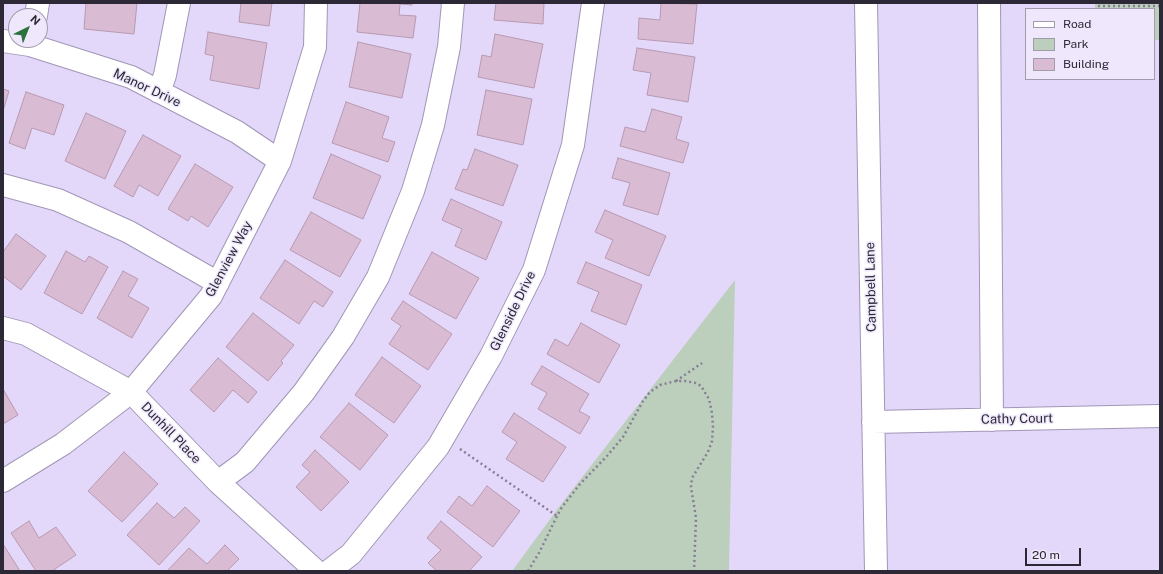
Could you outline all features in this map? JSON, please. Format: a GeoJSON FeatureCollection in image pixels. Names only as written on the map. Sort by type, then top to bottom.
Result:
{"type":"FeatureCollection","features":[{"type":"Feature","properties":{"kind":"street"},"geometry":{"type":"LineString","coordinates":[[159,92],[165,75],[179,3]]}},
{"type":"Feature","properties":{"kind":"street","name":"Glenview Way"},"geometry":{"type":"LineString","coordinates":[[3,481],[63,444],[131,392],[211,296],[280,161],[315,47],[316,3]]}},
{"type":"Feature","properties":{"kind":"street"},"geometry":{"type":"LineString","coordinates":[[218,482],[244,462],[304,392],[343,337],[378,277],[413,191],[433,125],[449,47],[453,3]]}},
{"type":"Feature","properties":{"kind":"street","name":"Glenside Drive"},"geometry":{"type":"LineString","coordinates":[[329,571],[351,554],[438,447],[491,356],[534,270],[574,144],[593,3]]}},
{"type":"Feature","properties":{"kind":"street","name":"Campbell Lane"},"geometry":{"type":"LineString","coordinates":[[866,3],[876,571]]}},
{"type":"Feature","properties":{"kind":"street"},"geometry":{"type":"LineString","coordinates":[[989,3],[992,420]]}},
{"type":"Feature","properties":{"kind":"street","name":"Manor Drive"},"geometry":{"type":"LineString","coordinates":[[47,48],[130,77],[237,132],[280,161]]}},
{"type":"Feature","properties":{"kind":"street"},"geometry":{"type":"LineString","coordinates":[[3,185],[58,200],[129,232],[218,282]]}},
{"type":"Feature","properties":{"kind":"street","name":"Dunhill Place"},"geometry":{"type":"LineString","coordinates":[[3,328],[26,334],[131,392],[218,482],[316,571]]}},
{"type":"Feature","properties":{"kind":"street","name":"Cathy Court"},"geometry":{"type":"LineString","coordinates":[[873,422],[1160,416]]}},
{"type":"Feature","properties":{"kind":"path"},"geometry":{"type":"LineString","coordinates":[[1098,6],[1160,6]]}},
{"type":"Feature","properties":{"kind":"path"},"geometry":{"type":"LineString","coordinates":[[528,571],[556,516],[580,484],[623,437],[643,401],[650,392],[660,385],[676,380],[702,363]]}},
{"type":"Feature","properties":{"kind":"path"},"geometry":{"type":"LineString","coordinates":[[676,380],[696,383],[701,386],[709,399],[712,413],[712,441],[708,452],[692,478],[691,487],[696,518],[694,571]]}},
{"type":"Feature","properties":{"kind":"path"},"geometry":{"type":"LineString","coordinates":[[459,448],[556,516]]}},
{"type":"Feature","properties":{"kind":"green space"},"geometry":{"type":"Polygon","coordinates":[[[1095,3],[1160,3],[1160,40],[1155,40],[1155,8],[1095,8],[1095,3]]]}},
{"type":"Feature","properties":{"kind":"green space"},"geometry":{"type":"Polygon","coordinates":[[[735,280],[729,571],[512,571],[559,507],[735,280]]]}},
{"type":"Feature","properties":{"kind":"building"},"geometry":{"type":"Polygon","coordinates":[[[86,3],[137,3],[134,34],[84,29],[86,3]]]}},
{"type":"Feature","properties":{"kind":"building"},"geometry":{"type":"Polygon","coordinates":[[[241,3],[272,3],[269,26],[239,22],[241,3]]]}},
{"type":"Feature","properties":{"kind":"building"},"geometry":{"type":"Polygon","coordinates":[[[360,3],[412,3],[412,5],[400,4],[399,15],[416,16],[413,38],[357,32],[360,3]]]}},
{"type":"Feature","properties":{"kind":"building"},"geometry":{"type":"Polygon","coordinates":[[[496,3],[544,3],[543,24],[494,20],[496,3]]]}},
{"type":"Feature","properties":{"kind":"building"},"geometry":{"type":"Polygon","coordinates":[[[661,3],[697,4],[693,44],[638,39],[639,18],[660,20],[661,3]]]}},
{"type":"Feature","properties":{"kind":"building"},"geometry":{"type":"Polygon","coordinates":[[[208,32],[267,43],[259,89],[210,80],[214,56],[205,54],[208,32]]]}},
{"type":"Feature","properties":{"kind":"building"},"geometry":{"type":"Polygon","coordinates":[[[495,34],[543,44],[534,88],[478,77],[482,55],[491,57],[495,34]]]}},
{"type":"Feature","properties":{"kind":"building"},"geometry":{"type":"Polygon","coordinates":[[[358,42],[411,54],[402,98],[349,87],[358,42]]]}},
{"type":"Feature","properties":{"kind":"building"},"geometry":{"type":"Polygon","coordinates":[[[637,48],[695,57],[688,102],[647,95],[651,73],[633,70],[637,48]]]}},
{"type":"Feature","properties":{"kind":"building"},"geometry":{"type":"Polygon","coordinates":[[[3,89],[9,91],[3,111],[3,89]]]}},
{"type":"Feature","properties":{"kind":"building"},"geometry":{"type":"Polygon","coordinates":[[[486,90],[532,99],[523,145],[477,135],[486,90]]]}},
{"type":"Feature","properties":{"kind":"building"},"geometry":{"type":"Polygon","coordinates":[[[26,92],[64,105],[54,135],[32,128],[25,149],[9,143],[26,92]]]}},
{"type":"Feature","properties":{"kind":"building"},"geometry":{"type":"Polygon","coordinates":[[[346,102],[389,117],[382,138],[395,142],[388,162],[332,143],[346,102]]]}},
{"type":"Feature","properties":{"kind":"building"},"geometry":{"type":"Polygon","coordinates":[[[652,109],[682,117],[676,139],[689,143],[683,163],[620,146],[625,127],[645,132],[652,109]]]}},
{"type":"Feature","properties":{"kind":"building"},"geometry":{"type":"Polygon","coordinates":[[[86,113],[126,131],[105,179],[65,161],[86,113]]]}},
{"type":"Feature","properties":{"kind":"building"},"geometry":{"type":"Polygon","coordinates":[[[143,135],[181,156],[158,196],[139,185],[133,197],[114,186],[143,135]]]}},
{"type":"Feature","properties":{"kind":"building"},"geometry":{"type":"Polygon","coordinates":[[[475,149],[518,165],[503,206],[455,189],[463,169],[467,170],[475,149]]]}},
{"type":"Feature","properties":{"kind":"building"},"geometry":{"type":"Polygon","coordinates":[[[331,154],[381,176],[363,219],[313,198],[331,154]]]}},
{"type":"Feature","properties":{"kind":"building"},"geometry":{"type":"Polygon","coordinates":[[[618,158],[670,173],[658,215],[623,205],[630,183],[612,178],[618,158]]]}},
{"type":"Feature","properties":{"kind":"building"},"geometry":{"type":"Polygon","coordinates":[[[195,164],[233,187],[208,227],[191,216],[188,221],[168,209],[195,164]]]}},
{"type":"Feature","properties":{"kind":"building"},"geometry":{"type":"Polygon","coordinates":[[[451,199],[502,222],[486,260],[455,246],[462,229],[442,220],[451,199]]]}},
{"type":"Feature","properties":{"kind":"building"},"geometry":{"type":"Polygon","coordinates":[[[605,210],[666,236],[649,276],[605,258],[613,240],[595,232],[605,210]]]}},
{"type":"Feature","properties":{"kind":"building"},"geometry":{"type":"Polygon","coordinates":[[[311,212],[361,240],[340,277],[290,250],[311,212]]]}},
{"type":"Feature","properties":{"kind":"building"},"geometry":{"type":"Polygon","coordinates":[[[16,234],[46,256],[21,290],[3,276],[3,252],[16,234]]]}},
{"type":"Feature","properties":{"kind":"building"},"geometry":{"type":"Polygon","coordinates":[[[66,251],[85,262],[89,256],[108,267],[82,314],[44,293],[66,251]]]}},
{"type":"Feature","properties":{"kind":"building"},"geometry":{"type":"Polygon","coordinates":[[[432,252],[479,278],[456,319],[409,294],[432,252]]]}},
{"type":"Feature","properties":{"kind":"building"},"geometry":{"type":"Polygon","coordinates":[[[285,260],[333,292],[323,307],[314,301],[299,324],[260,298],[285,260]]]}},
{"type":"Feature","properties":{"kind":"building"},"geometry":{"type":"Polygon","coordinates":[[[586,262],[642,285],[626,325],[591,311],[599,292],[577,283],[586,262]]]}},
{"type":"Feature","properties":{"kind":"building"},"geometry":{"type":"Polygon","coordinates":[[[123,271],[138,279],[128,296],[149,308],[132,338],[97,318],[123,271]]]}},
{"type":"Feature","properties":{"kind":"building"},"geometry":{"type":"Polygon","coordinates":[[[403,301],[452,334],[428,370],[389,344],[401,326],[391,319],[403,301]]]}},
{"type":"Feature","properties":{"kind":"building"},"geometry":{"type":"Polygon","coordinates":[[[253,313],[294,345],[281,361],[283,363],[268,381],[226,347],[253,313]]]}},
{"type":"Feature","properties":{"kind":"building"},"geometry":{"type":"Polygon","coordinates":[[[581,323],[620,345],[599,383],[547,354],[555,339],[568,346],[581,323]]]}},
{"type":"Feature","properties":{"kind":"building"},"geometry":{"type":"Polygon","coordinates":[[[382,357],[421,386],[394,423],[355,395],[382,357]]]}},
{"type":"Feature","properties":{"kind":"building"},"geometry":{"type":"Polygon","coordinates":[[[218,358],[257,392],[248,403],[233,390],[214,412],[190,390],[218,358]]]}},
{"type":"Feature","properties":{"kind":"building"},"geometry":{"type":"Polygon","coordinates":[[[542,366],[589,394],[579,411],[590,417],[580,434],[538,409],[547,393],[531,384],[542,366]]]}},
{"type":"Feature","properties":{"kind":"building"},"geometry":{"type":"Polygon","coordinates":[[[3,389],[18,415],[3,424],[3,389]]]}},
{"type":"Feature","properties":{"kind":"building"},"geometry":{"type":"Polygon","coordinates":[[[349,403],[388,435],[360,470],[320,437],[349,403]]]}},
{"type":"Feature","properties":{"kind":"building"},"geometry":{"type":"Polygon","coordinates":[[[514,413],[566,447],[543,482],[506,459],[517,442],[502,432],[514,413]]]}},
{"type":"Feature","properties":{"kind":"building"},"geometry":{"type":"Polygon","coordinates":[[[315,450],[349,482],[321,511],[296,487],[310,472],[302,465],[315,450]]]}},
{"type":"Feature","properties":{"kind":"building"},"geometry":{"type":"Polygon","coordinates":[[[124,452],[158,484],[122,522],[88,491],[124,452]]]}},
{"type":"Feature","properties":{"kind":"building"},"geometry":{"type":"Polygon","coordinates":[[[487,486],[520,511],[493,547],[447,512],[459,496],[472,506],[487,486]]]}},
{"type":"Feature","properties":{"kind":"building"},"geometry":{"type":"Polygon","coordinates":[[[157,503],[174,518],[185,507],[200,521],[159,565],[127,535],[157,503]]]}},
{"type":"Feature","properties":{"kind":"building"},"geometry":{"type":"Polygon","coordinates":[[[29,521],[39,538],[56,527],[76,555],[52,571],[36,571],[11,533],[29,521]]]}},
{"type":"Feature","properties":{"kind":"building"},"geometry":{"type":"Polygon","coordinates":[[[441,521],[482,557],[469,571],[437,571],[428,563],[441,550],[427,538],[441,521]]]}},
{"type":"Feature","properties":{"kind":"building"},"geometry":{"type":"Polygon","coordinates":[[[3,544],[20,571],[3,571],[3,544]]]}},
{"type":"Feature","properties":{"kind":"building"},"geometry":{"type":"Polygon","coordinates":[[[225,545],[239,559],[227,571],[167,571],[189,548],[207,564],[225,545]]]}}]}
